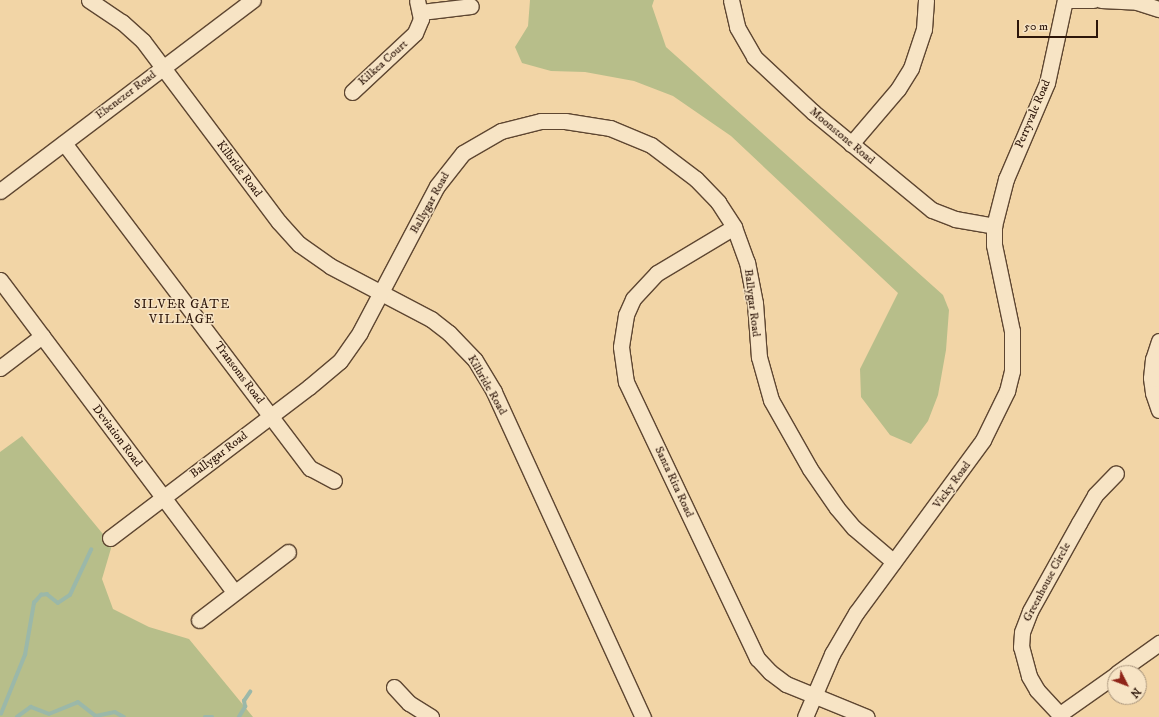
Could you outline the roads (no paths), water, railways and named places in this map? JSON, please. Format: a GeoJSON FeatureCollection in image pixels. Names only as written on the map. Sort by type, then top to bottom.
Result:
{"type":"FeatureCollection","features":[{"type":"Feature","properties":{"kind":"street","name":"Kilbride Road"},"geometry":{"type":"LineString","coordinates":[[89,0],[132,30],[163,67],[295,240],[330,266],[431,319],[449,333],[475,360],[500,406],[643,717]]}},
{"type":"Feature","properties":{"kind":"street","name":"Ebenezer Road"},"geometry":{"type":"LineString","coordinates":[[0,191],[253,0]]}},
{"type":"Feature","properties":{"kind":"street","name":"Moonstone Road"},"geometry":{"type":"LineString","coordinates":[[731,0],[737,28],[754,57],[851,144],[932,210],[955,219],[994,226]]}},
{"type":"Feature","properties":{"kind":"street"},"geometry":{"type":"LineString","coordinates":[[851,144],[894,94],[911,68],[924,29],[926,0]]}},
{"type":"Feature","properties":{"kind":"street"},"geometry":{"type":"LineString","coordinates":[[1065,0],[1093,0]]}},
{"type":"Feature","properties":{"kind":"street","name":"Perryvale Road"},"geometry":{"type":"LineString","coordinates":[[994,226],[1006,179],[1047,83],[1065,0]]}},
{"type":"Feature","properties":{"kind":"street"},"geometry":{"type":"LineString","coordinates":[[1101,0],[1137,2],[1159,9]]}},
{"type":"Feature","properties":{"kind":"street","name":"Kilkea Court"},"geometry":{"type":"LineString","coordinates":[[352,92],[408,42],[419,26],[419,6],[471,6]]}},
{"type":"Feature","properties":{"kind":"street","name":"Ballygar Road"},"geometry":{"type":"LineString","coordinates":[[110,538],[340,361],[360,332],[437,186],[459,158],[501,131],[541,121],[586,122],[630,135],[651,145],[708,191],[734,227],[742,246],[752,286],[759,357],[771,400],[810,469],[836,508],[854,528],[894,562]]}},
{"type":"Feature","properties":{"kind":"street","name":"Transoms Road"},"geometry":{"type":"LineString","coordinates":[[64,143],[310,468],[334,481]]}},
{"type":"Feature","properties":{"kind":"street","name":"Vicky Road"},"geometry":{"type":"LineString","coordinates":[[805,717],[812,696],[832,654],[856,613],[983,440],[1007,391],[1012,371],[1012,331],[994,245],[994,226]]}},
{"type":"Feature","properties":{"kind":"street","name":"Santa Rita Road"},"geometry":{"type":"LineString","coordinates":[[734,227],[677,259],[644,285],[626,315],[622,333],[621,363],[626,382],[751,649],[770,672],[786,684],[812,696],[867,717]]}},
{"type":"Feature","properties":{"kind":"street","name":"Deviation Road"},"geometry":{"type":"LineString","coordinates":[[0,280],[234,592]]}},
{"type":"Feature","properties":{"kind":"street"},"geometry":{"type":"LineString","coordinates":[[0,368],[42,336]]}},
{"type":"Feature","properties":{"kind":"street"},"geometry":{"type":"LineString","coordinates":[[1159,341],[1153,359],[1151,378],[1153,393],[1159,410]]}},
{"type":"Feature","properties":{"kind":"street","name":"Greenhouse Circle"},"geometry":{"type":"LineString","coordinates":[[1061,716],[1036,690],[1029,676],[1021,647],[1022,632],[1030,611],[1079,523],[1096,495],[1116,473]]}},
{"type":"Feature","properties":{"kind":"street"},"geometry":{"type":"LineString","coordinates":[[199,620],[288,552]]}},
{"type":"Feature","properties":{"kind":"street"},"geometry":{"type":"LineString","coordinates":[[1129,665],[1159,643]]}},
{"type":"Feature","properties":{"kind":"street"},"geometry":{"type":"LineString","coordinates":[[1061,716],[1107,681]]}},
{"type":"Feature","properties":{"kind":"street"},"geometry":{"type":"LineString","coordinates":[[394,687],[409,703],[431,717]]}},
{"type":"Feature","properties":{"kind":"waterway"},"geometry":{"type":"LineString","coordinates":[[1,714],[25,655],[34,603],[41,595],[47,594],[58,603],[70,595],[91,550]]}},
{"type":"Feature","properties":{"kind":"waterway"},"geometry":{"type":"LineString","coordinates":[[239,717],[245,707],[244,701],[250,692]]}},
{"type":"Feature","properties":{"kind":"waterway"},"geometry":{"type":"LineString","coordinates":[[17,717],[31,707],[49,714],[78,702],[96,716],[115,712],[124,717]]}},
{"type":"Feature","properties":{"kind":"waterway"},"geometry":{"type":"LineString","coordinates":[[205,717],[212,717]]}},
{"type":"Feature","properties":{"kind":"district","name":"SILVER GATE VILLAGE"},"geometry":{"type":"Point","coordinates":[182,312]}}]}
